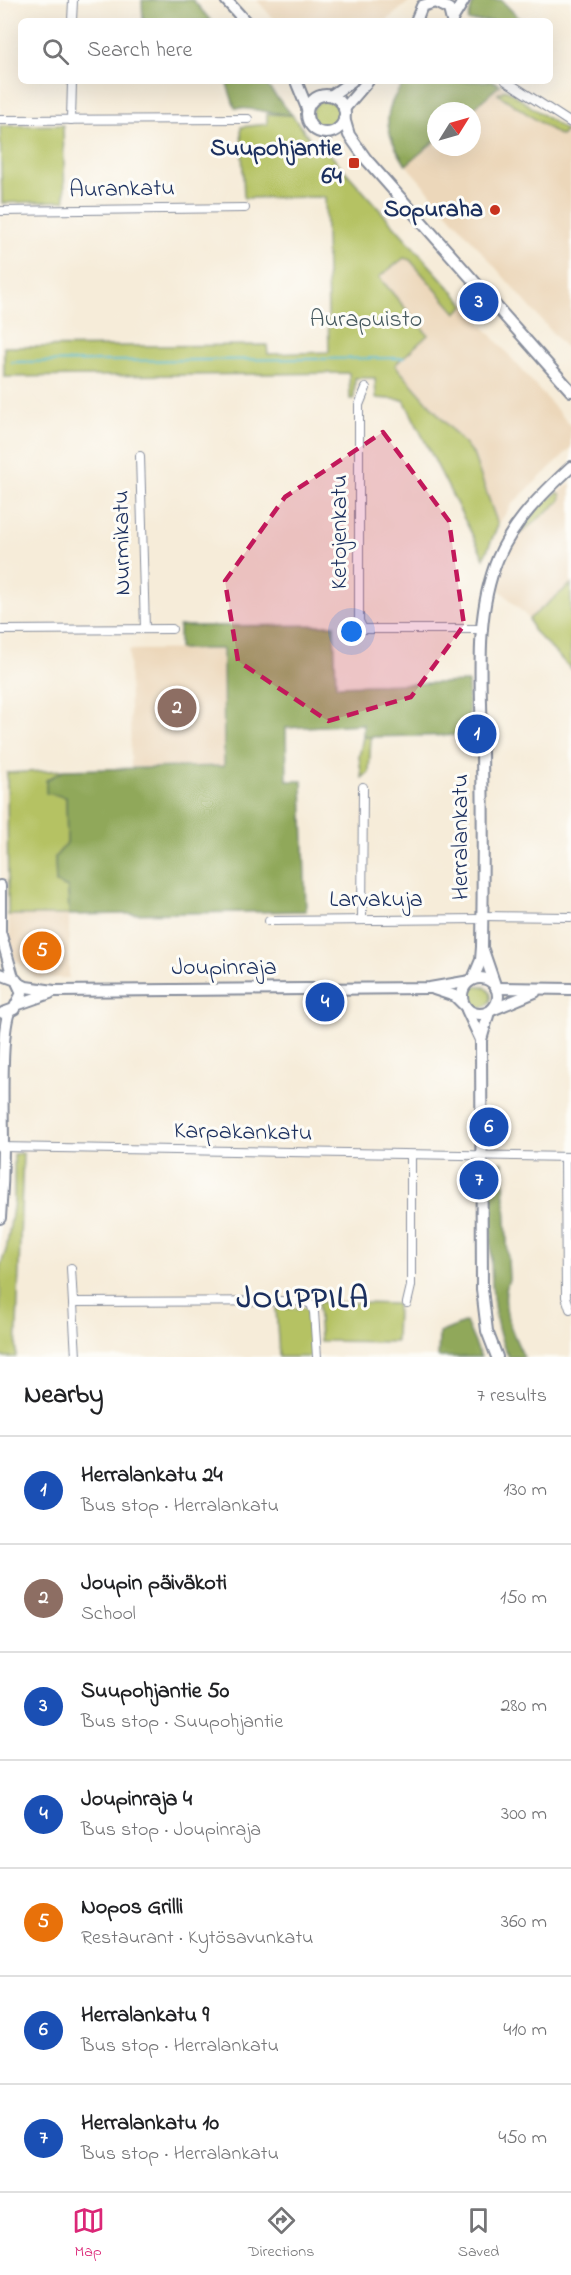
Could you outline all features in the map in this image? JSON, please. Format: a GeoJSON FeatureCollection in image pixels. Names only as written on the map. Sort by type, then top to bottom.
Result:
{"type":"FeatureCollection","features":[{"type":"Feature","properties":{"kind":"street"},"geometry":{"type":"LineString","coordinates":[[72,18],[73,0]]}},
{"type":"Feature","properties":{"kind":"street"},"geometry":{"type":"LineString","coordinates":[[226,0],[242,18]]}},
{"type":"Feature","properties":{"kind":"street"},"geometry":{"type":"LineString","coordinates":[[453,18],[464,0]]}},
{"type":"Feature","properties":{"kind":"street"},"geometry":{"type":"LineString","coordinates":[[416,10],[438,1],[449,9],[451,18]]}},
{"type":"Feature","properties":{"kind":"street"},"geometry":{"type":"LineString","coordinates":[[71,120],[72,84]]}},
{"type":"Feature","properties":{"kind":"street"},"geometry":{"type":"LineString","coordinates":[[297,84],[307,108]]}},
{"type":"Feature","properties":{"kind":"street"},"geometry":{"type":"LineString","coordinates":[[307,84],[339,99],[349,135],[359,150],[571,392]]}},
{"type":"Feature","properties":{"kind":"street"},"geometry":{"type":"LineString","coordinates":[[347,84],[327,95],[314,98],[307,108],[306,115],[311,126],[316,130],[328,133],[359,150]]}},
{"type":"Feature","properties":{"kind":"street"},"geometry":{"type":"LineString","coordinates":[[328,133],[339,128],[344,114],[366,84]]}},
{"type":"Feature","properties":{"kind":"street"},"geometry":{"type":"LineString","coordinates":[[511,84],[571,123]]}},
{"type":"Feature","properties":{"kind":"street"},"geometry":{"type":"LineString","coordinates":[[0,120],[248,119]]}},
{"type":"Feature","properties":{"kind":"street","name":"Aurankatu"},"geometry":{"type":"LineString","coordinates":[[0,211],[245,208]]}},
{"type":"Feature","properties":{"kind":"street","name":"Ketojenkatu"},"geometry":{"type":"LineString","coordinates":[[366,388],[359,405],[360,621],[363,629],[483,629]]}},
{"type":"Feature","properties":{"kind":"street","name":"Nurmikatu"},"geometry":{"type":"LineString","coordinates":[[140,456],[144,629]]}},
{"type":"Feature","properties":{"kind":"street","name":"Herralankatu"},"geometry":{"type":"LineString","coordinates":[[471,980],[481,960],[482,947],[483,629],[490,580],[506,541],[538,498],[571,467]]}},
{"type":"Feature","properties":{"kind":"street"},"geometry":{"type":"LineString","coordinates":[[0,630],[172,629]]}},
{"type":"Feature","properties":{"kind":"street"},"geometry":{"type":"LineString","coordinates":[[362,920],[363,787]]}},
{"type":"Feature","properties":{"kind":"street"},"geometry":{"type":"LineString","coordinates":[[0,886],[0,940]]}},
{"type":"Feature","properties":{"kind":"street","name":"Larvakuja"},"geometry":{"type":"LineString","coordinates":[[269,921],[571,917]]}},
{"type":"Feature","properties":{"kind":"street"},"geometry":{"type":"LineString","coordinates":[[1,935],[15,980],[22,993],[19,1004]]}},
{"type":"Feature","properties":{"kind":"street","name":"Herralankatu"},"geometry":{"type":"LineString","coordinates":[[482,947],[495,987]]}},
{"type":"Feature","properties":{"kind":"street","name":"Joupinraja"},"geometry":{"type":"LineString","coordinates":[[0,974],[26,987],[54,991],[430,988],[471,980]]}},
{"type":"Feature","properties":{"kind":"street"},"geometry":{"type":"LineString","coordinates":[[481,1040],[465,1007],[461,993],[471,980],[487,979],[495,987],[497,1003],[490,1012],[481,1040],[482,1289],[486,1331],[497,1357]]}},
{"type":"Feature","properties":{"kind":"street"},"geometry":{"type":"LineString","coordinates":[[495,987],[538,990],[571,989]]}},
{"type":"Feature","properties":{"kind":"street","name":"Joupinraja"},"geometry":{"type":"LineString","coordinates":[[430,988],[455,996],[465,1007]]}},
{"type":"Feature","properties":{"kind":"street"},"geometry":{"type":"LineString","coordinates":[[465,1007],[478,1015],[490,1012],[538,990]]}},
{"type":"Feature","properties":{"kind":"street","name":"Joupinraja"},"geometry":{"type":"LineString","coordinates":[[4,1013],[19,1004],[54,991]]}},
{"type":"Feature","properties":{"kind":"street"},"geometry":{"type":"LineString","coordinates":[[0,1218],[1,1046],[4,1013]]}},
{"type":"Feature","properties":{"kind":"street","name":"Karpakankatu"},"geometry":{"type":"LineString","coordinates":[[2,1147],[568,1157]]}},
{"type":"Feature","properties":{"kind":"street"},"geometry":{"type":"LineString","coordinates":[[407,1303],[411,1286],[411,1156]]}},
{"type":"Feature","properties":{"kind":"street"},"geometry":{"type":"LineString","coordinates":[[568,1157],[566,1297],[570,1309]]}},
{"type":"Feature","properties":{"kind":"street"},"geometry":{"type":"LineString","coordinates":[[71,1268],[76,1357]]}},
{"type":"Feature","properties":{"kind":"street"},"geometry":{"type":"LineString","coordinates":[[73,1302],[303,1301],[311,1304],[314,1312],[317,1357]]}},
{"type":"Feature","properties":{"kind":"highlighted area"},"geometry":{"type":"Polygon","coordinates":[[[383,432],[449,521],[464,625],[411,697],[328,721],[238,661],[225,581],[285,497],[383,432]]]}},
{"type":"Feature","properties":{"kind":"shaded area"},"geometry":{"type":"Polygon","coordinates":[[[257,0],[411,0],[390,18],[272,18],[257,0]]]}},
{"type":"Feature","properties":{"kind":"shaded area"},"geometry":{"type":"Polygon","coordinates":[[[500,85],[571,135],[571,354],[406,165],[427,148],[427,156],[481,156],[480,102],[500,85]]]}},
{"type":"Feature","properties":{"kind":"shaded area"},"geometry":{"type":"Polygon","coordinates":[[[404,258],[410,260],[456,313],[465,305],[571,426],[571,448],[512,504],[498,525],[473,454],[395,364],[427,334],[379,277],[404,258]]]}},
{"type":"Feature","properties":{"kind":"shaded area"},"geometry":{"type":"Polygon","coordinates":[[[571,483],[571,584],[529,619],[496,586],[500,573],[516,537],[530,518],[540,506],[571,483]]]}},
{"type":"Feature","properties":{"kind":"shaded area"},"geometry":{"type":"Polygon","coordinates":[[[223,649],[224,766],[131,767],[129,650],[223,649]]]}},
{"type":"Feature","properties":{"kind":"shaded area"},"geometry":{"type":"Polygon","coordinates":[[[8,915],[69,915],[69,978],[37,978],[12,957],[8,915]]]}},
{"type":"Feature","properties":{"kind":"green space"},"geometry":{"type":"Polygon","coordinates":[[[142,0],[193,0],[208,18],[143,18],[142,0]]]}},
{"type":"Feature","properties":{"kind":"green space"},"geometry":{"type":"Polygon","coordinates":[[[477,0],[501,0],[519,18],[469,18],[472,5],[477,0]]]}},
{"type":"Feature","properties":{"kind":"green space"},"geometry":{"type":"Polygon","coordinates":[[[227,84],[266,84],[292,115],[250,109],[235,108],[227,84]]]}},
{"type":"Feature","properties":{"kind":"green space"},"geometry":{"type":"Polygon","coordinates":[[[404,84],[500,85],[480,102],[427,102],[427,148],[406,165],[390,133],[388,123],[392,102],[404,84]]]}},
{"type":"Feature","properties":{"kind":"green space"},"geometry":{"type":"Polygon","coordinates":[[[506,89],[566,131],[561,136],[557,134],[498,94],[506,89]]]}},
{"type":"Feature","properties":{"kind":"green space"},"geometry":{"type":"Polygon","coordinates":[[[326,100],[336,104],[340,114],[336,124],[326,128],[316,124],[312,114],[316,104],[326,100]]]}},
{"type":"Feature","properties":{"kind":"green space","name":"Aurapuisto"},"geometry":{"type":"Polygon","coordinates":[[[267,114],[292,115],[310,139],[321,144],[465,305],[456,313],[410,260],[404,258],[379,277],[428,335],[395,365],[473,454],[498,525],[484,558],[404,400],[376,398],[375,378],[355,378],[354,399],[350,399],[349,373],[4,377],[4,347],[267,345],[268,354],[329,352],[325,197],[244,198],[241,127],[267,124],[267,114]]]}},
{"type":"Feature","properties":{"kind":"green space"},"geometry":{"type":"Polygon","coordinates":[[[63,125],[65,201],[2,203],[0,126],[63,125]]]}},
{"type":"Feature","properties":{"kind":"green space"},"geometry":{"type":"Polygon","coordinates":[[[558,492],[561,495],[560,501],[516,537],[540,506],[558,492]]]}},
{"type":"Feature","properties":{"kind":"green space"},"geometry":{"type":"Polygon","coordinates":[[[571,584],[571,669],[533,630],[529,619],[571,584]]]}},
{"type":"Feature","properties":{"kind":"green space"},"geometry":{"type":"Polygon","coordinates":[[[334,625],[336,686],[468,682],[470,735],[363,737],[363,724],[286,728],[287,781],[302,781],[306,911],[69,915],[68,888],[56,883],[55,857],[67,843],[66,797],[46,793],[46,780],[65,770],[224,766],[223,649],[179,649],[179,626],[334,625]]]}},
{"type":"Feature","properties":{"kind":"green space"},"geometry":{"type":"Polygon","coordinates":[[[363,737],[371,737],[369,772],[362,778],[359,757],[363,737]]]}},
{"type":"Feature","properties":{"kind":"green space"},"geometry":{"type":"Polygon","coordinates":[[[65,770],[47,780],[47,793],[66,797],[67,843],[55,857],[56,883],[68,888],[69,915],[8,915],[7,773],[65,770]]]}},
{"type":"Feature","properties":{"kind":"green space"},"geometry":{"type":"Polygon","coordinates":[[[476,986],[484,986],[491,993],[491,1001],[484,1008],[476,1008],[469,1001],[469,993],[476,986]]]}},
{"type":"Feature","properties":{"kind":"green space"},"geometry":{"type":"Polygon","coordinates":[[[23,1153],[16,1357],[0,1357],[0,1267],[6,1250],[14,1201],[14,1154],[23,1153]]]}},
{"type":"Feature","properties":{"kind":"green space"},"geometry":{"type":"Polygon","coordinates":[[[492,1162],[503,1162],[509,1279],[505,1299],[506,1309],[511,1329],[524,1357],[509,1357],[501,1338],[496,1316],[491,1263],[492,1162]]]}},
{"type":"Feature","properties":{"kind":"green space"},"geometry":{"type":"Polygon","coordinates":[[[318,1302],[397,1304],[396,1342],[320,1341],[318,1302]]]}},
{"type":"Feature","properties":{"kind":"green space"},"geometry":{"type":"Polygon","coordinates":[[[276,1308],[309,1308],[313,1357],[279,1357],[276,1308]]]}},
{"type":"Feature","properties":{"kind":"green space"},"geometry":{"type":"Polygon","coordinates":[[[466,1322],[481,1357],[438,1357],[439,1333],[466,1322]]]}},
{"type":"Feature","properties":{"kind":"waterway"},"geometry":{"type":"LineString","coordinates":[[12,362],[404,358]]}},
{"type":"Feature","properties":{"kind":"place","name":"Suupohjantie 64"},"geometry":{"type":"Point","coordinates":[354,163]}},
{"type":"Feature","properties":{"kind":"place","name":"Sopuraha"},"geometry":{"type":"Point","coordinates":[495,210]}},
{"type":"Feature","properties":{"kind":"place","name":"Suupohjantie 50"},"geometry":{"type":"Point","coordinates":[479,302]}},
{"type":"Feature","properties":{"kind":"place","name":"Joupin päiväkoti"},"geometry":{"type":"Point","coordinates":[177,708]}},
{"type":"Feature","properties":{"kind":"place","name":"Herralankatu 24"},"geometry":{"type":"Point","coordinates":[477,734]}},
{"type":"Feature","properties":{"kind":"place","name":"Nopos Grilli"},"geometry":{"type":"Point","coordinates":[42,951]}},
{"type":"Feature","properties":{"kind":"place","name":"Joupinraja 4"},"geometry":{"type":"Point","coordinates":[325,1002]}},
{"type":"Feature","properties":{"kind":"place","name":"Herralankatu 9"},"geometry":{"type":"Point","coordinates":[489,1127]}},
{"type":"Feature","properties":{"kind":"place","name":"Herralankatu 10"},"geometry":{"type":"Point","coordinates":[479,1180]}},
{"type":"Feature","properties":{"kind":"district","name":"JOUPPILA"},"geometry":{"type":"Point","coordinates":[303,1300]}}]}
